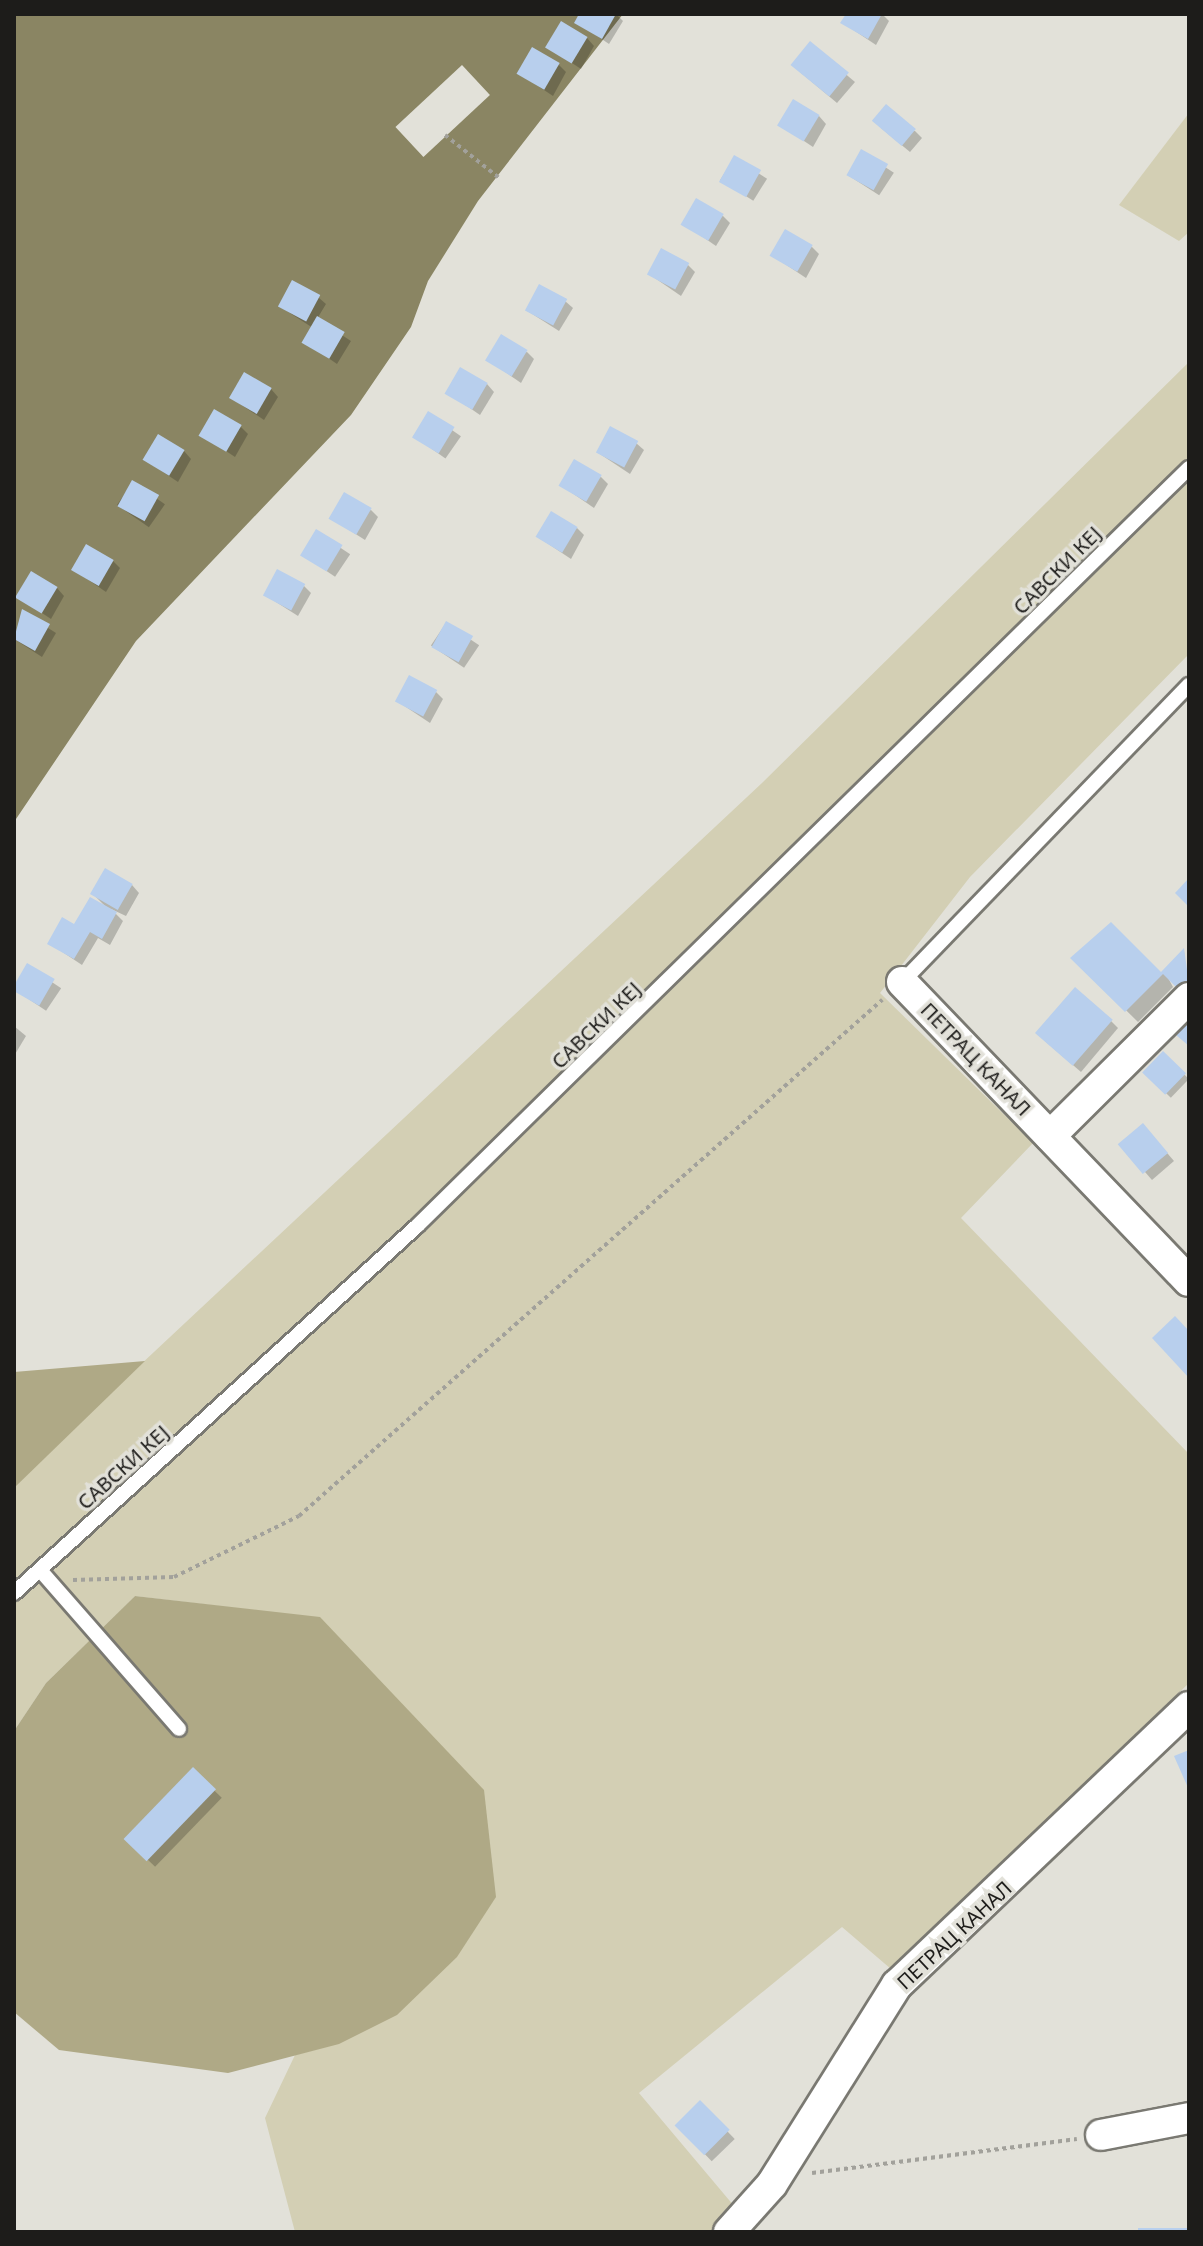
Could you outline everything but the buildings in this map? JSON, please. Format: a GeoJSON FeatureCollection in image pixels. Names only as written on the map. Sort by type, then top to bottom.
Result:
{"type":"FeatureCollection","features":[{"type":"Feature","properties":{"kind":"street","name":"ПЕТРАЦ КАНАЛ"},"geometry":{"type":"LineString","coordinates":[[902,982],[1189,1281]]}},
{"type":"Feature","properties":{"kind":"street"},"geometry":{"type":"LineString","coordinates":[[1050,1136],[1189,998]]}},
{"type":"Feature","properties":{"kind":"street","name":"ПЕТРАЦ КАНАЛ"},"geometry":{"type":"LineString","coordinates":[[729,2232],[772,2184],[897,1985],[1189,1707]]}},
{"type":"Feature","properties":{"kind":"street"},"geometry":{"type":"LineString","coordinates":[[1101,2135],[1189,2118]]}},
{"type":"Feature","properties":{"kind":"lane","name":"САВСКИ КЕЈ"},"geometry":{"type":"LineString","coordinates":[[14,1593],[43,1576],[417,1226],[1189,468]]}},
{"type":"Feature","properties":{"kind":"lane"},"geometry":{"type":"LineString","coordinates":[[902,982],[1189,685]]}},
{"type":"Feature","properties":{"kind":"lane"},"geometry":{"type":"LineString","coordinates":[[43,1576],[179,1729]]}},
{"type":"Feature","properties":{"kind":"path"},"geometry":{"type":"LineString","coordinates":[[445,135],[498,177]]}},
{"type":"Feature","properties":{"kind":"path"},"geometry":{"type":"LineString","coordinates":[[43,1576],[174,1577],[299,1516],[902,982]]}},
{"type":"Feature","properties":{"kind":"path"},"geometry":{"type":"LineString","coordinates":[[772,2184],[845,2167],[1101,2135]]}},
{"type":"Feature","properties":{"kind":"shaded area"},"geometry":{"type":"Polygon","coordinates":[[[14,14],[623,14],[478,201],[428,281],[411,327],[351,415],[136,641],[14,822],[14,14]]]}},
{"type":"Feature","properties":{"kind":"shaded area"},"geometry":{"type":"Polygon","coordinates":[[[1189,113],[1189,232],[1179,241],[1119,205],[1189,113]]]}},
{"type":"Feature","properties":{"kind":"shaded area"},"geometry":{"type":"Polygon","coordinates":[[[1189,362],[1189,654],[970,877],[880,993],[1033,1143],[961,1218],[1189,1454],[1189,1683],[891,1969],[842,1927],[639,2093],[745,2219],[727,2232],[295,2232],[265,2118],[295,2055],[329,2046],[320,1618],[135,1596],[46,1683],[14,1731],[14,1483],[762,783],[1189,362]]]}},
{"type":"Feature","properties":{"kind":"shaded area"},"geometry":{"type":"Polygon","coordinates":[[[145,1361],[14,1488],[14,1372],[145,1361]]]}},
{"type":"Feature","properties":{"kind":"shaded area"},"geometry":{"type":"Polygon","coordinates":[[[135,1596],[320,1617],[484,1790],[496,1897],[457,1957],[397,2015],[339,2044],[228,2073],[59,2050],[14,2012],[14,1731],[46,1683],[135,1596]]]}},
{"type":"Feature","properties":{"kind":"pier"},"geometry":{"type":"Polygon","coordinates":[[[462,65],[490,95],[423,157],[395,127],[462,65]]]}}]}
